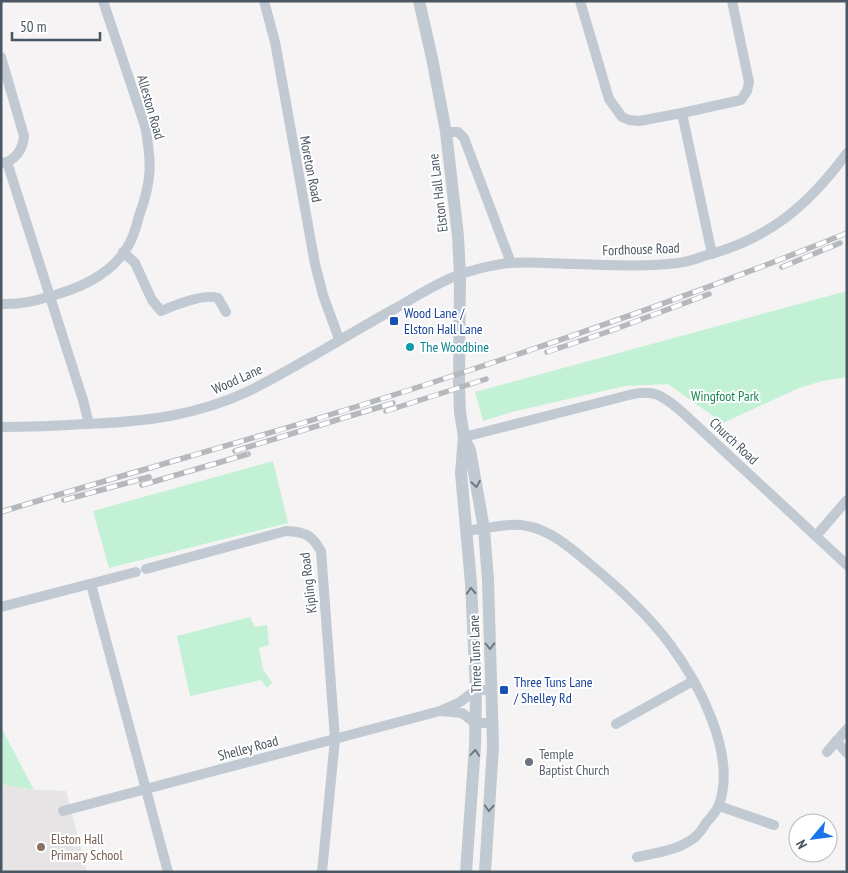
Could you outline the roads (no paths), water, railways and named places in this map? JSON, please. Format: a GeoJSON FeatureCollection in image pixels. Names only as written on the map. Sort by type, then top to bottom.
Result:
{"type":"FeatureCollection","features":[{"type":"Feature","properties":{"kind":"street","name":"Alleston Road"},"geometry":{"type":"LineString","coordinates":[[1,304],[28,303],[78,288],[102,275],[116,262],[132,240],[148,191],[149,147],[145,126],[103,1]]}},
{"type":"Feature","properties":{"kind":"street","name":"Moreton Road"},"geometry":{"type":"LineString","coordinates":[[264,1],[275,42],[315,264],[323,295],[339,340]]}},
{"type":"Feature","properties":{"kind":"street","name":"Elston Hall Lane"},"geometry":{"type":"LineString","coordinates":[[419,1],[446,132],[458,236],[460,275],[459,383]]}},
{"type":"Feature","properties":{"kind":"street"},"geometry":{"type":"LineString","coordinates":[[580,1],[609,99],[622,117],[639,121],[741,100],[747,91],[749,82],[732,1]]}},
{"type":"Feature","properties":{"kind":"street"},"geometry":{"type":"LineString","coordinates":[[1,57],[24,136],[24,142],[17,155],[4,163],[51,297],[89,424]]}},
{"type":"Feature","properties":{"kind":"street"},"geometry":{"type":"LineString","coordinates":[[682,113],[712,254]]}},
{"type":"Feature","properties":{"kind":"street"},"geometry":{"type":"LineString","coordinates":[[446,132],[458,132],[464,138],[511,263]]}},
{"type":"Feature","properties":{"kind":"street","name":"Fordhouse Road"},"geometry":{"type":"LineString","coordinates":[[460,275],[511,263],[644,265],[680,263],[712,254],[749,241],[777,225],[814,193],[847,153]]}},
{"type":"Feature","properties":{"kind":"street"},"geometry":{"type":"LineString","coordinates":[[123,252],[135,263],[152,300],[162,311],[212,295],[218,298],[226,312]]}},
{"type":"Feature","properties":{"kind":"street","name":"Wood Lane"},"geometry":{"type":"LineString","coordinates":[[1,427],[154,420],[210,406],[250,390],[432,288],[460,275]]}},
{"type":"Feature","properties":{"kind":"street","name":"Three Tuns Lane"},"geometry":{"type":"LineString","coordinates":[[459,383],[460,412],[464,437],[461,473],[471,583],[476,690],[475,746],[466,872]]}},
{"type":"Feature","properties":{"kind":"street","name":"Church Road"},"geometry":{"type":"LineString","coordinates":[[464,437],[629,395],[652,392],[664,397],[681,411],[847,565]]}},
{"type":"Feature","properties":{"kind":"street","name":"Three Tuns Lane"},"geometry":{"type":"LineString","coordinates":[[464,437],[470,450],[484,529],[488,580],[493,746],[485,872]]}},
{"type":"Feature","properties":{"kind":"street"},"geometry":{"type":"LineString","coordinates":[[816,536],[847,500]]}},
{"type":"Feature","properties":{"kind":"street"},"geometry":{"type":"LineString","coordinates":[[466,531],[526,526],[549,534],[577,553],[615,585],[642,612],[669,643],[693,680],[709,714],[721,749],[723,771],[719,806],[695,838],[671,850],[637,857]]}},
{"type":"Feature","properties":{"kind":"street","name":"Kipling Road"},"geometry":{"type":"LineString","coordinates":[[1,607],[286,531],[300,532],[314,539],[321,551],[335,740],[322,872]]}},
{"type":"Feature","properties":{"kind":"street"},"geometry":{"type":"LineString","coordinates":[[91,584],[168,872]]}},
{"type":"Feature","properties":{"kind":"street"},"geometry":{"type":"LineString","coordinates":[[616,724],[693,680]]}},
{"type":"Feature","properties":{"kind":"street"},"geometry":{"type":"LineString","coordinates":[[476,690],[491,690]]}},
{"type":"Feature","properties":{"kind":"street","name":"Shelley Road"},"geometry":{"type":"LineString","coordinates":[[63,811],[440,711],[460,702],[476,690]]}},
{"type":"Feature","properties":{"kind":"street","name":"Shelley Road"},"geometry":{"type":"LineString","coordinates":[[440,711],[462,713],[475,723],[492,723]]}},
{"type":"Feature","properties":{"kind":"street"},"geometry":{"type":"LineString","coordinates":[[827,752],[847,729]]}},
{"type":"Feature","properties":{"kind":"street"},"geometry":{"type":"LineString","coordinates":[[836,741],[847,753]]}},
{"type":"Feature","properties":{"kind":"street"},"geometry":{"type":"LineString","coordinates":[[719,806],[774,825]]}},
{"type":"Feature","properties":{"kind":"railway"},"geometry":{"type":"LineString","coordinates":[[1,512],[326,416],[486,365],[590,330],[847,233]]}},
{"type":"Feature","properties":{"kind":"railway"},"geometry":{"type":"LineString","coordinates":[[782,267],[840,243]]}},
{"type":"Feature","properties":{"kind":"railway"},"geometry":{"type":"LineString","coordinates":[[547,352],[709,294]]}},
{"type":"Feature","properties":{"kind":"railway"},"geometry":{"type":"LineString","coordinates":[[386,411],[486,379]]}},
{"type":"Feature","properties":{"kind":"railway"},"geometry":{"type":"LineString","coordinates":[[235,451],[393,403]]}},
{"type":"Feature","properties":{"kind":"railway"},"geometry":{"type":"LineString","coordinates":[[142,485],[248,454]]}},
{"type":"Feature","properties":{"kind":"railway"},"geometry":{"type":"LineString","coordinates":[[64,500],[149,477]]}},
{"type":"Feature","properties":{"kind":"place","name":"Wood Lane / Elston Hall Lane"},"geometry":{"type":"Point","coordinates":[394,321]}},
{"type":"Feature","properties":{"kind":"place","name":"The Woodbine"},"geometry":{"type":"Point","coordinates":[410,347]}},
{"type":"Feature","properties":{"kind":"place","name":"Three Tuns Lane / Shelley Rd"},"geometry":{"type":"Point","coordinates":[504,690]}},
{"type":"Feature","properties":{"kind":"place","name":"Temple Baptist Church"},"geometry":{"type":"Point","coordinates":[529,762]}},
{"type":"Feature","properties":{"kind":"place","name":"Elston Hall Primary School"},"geometry":{"type":"Point","coordinates":[41,847]}},
{"type":"Feature","properties":{"kind":"park label","name":"Wingfoot Park"},"geometry":{"type":"Point","coordinates":[725,396]}}]}
